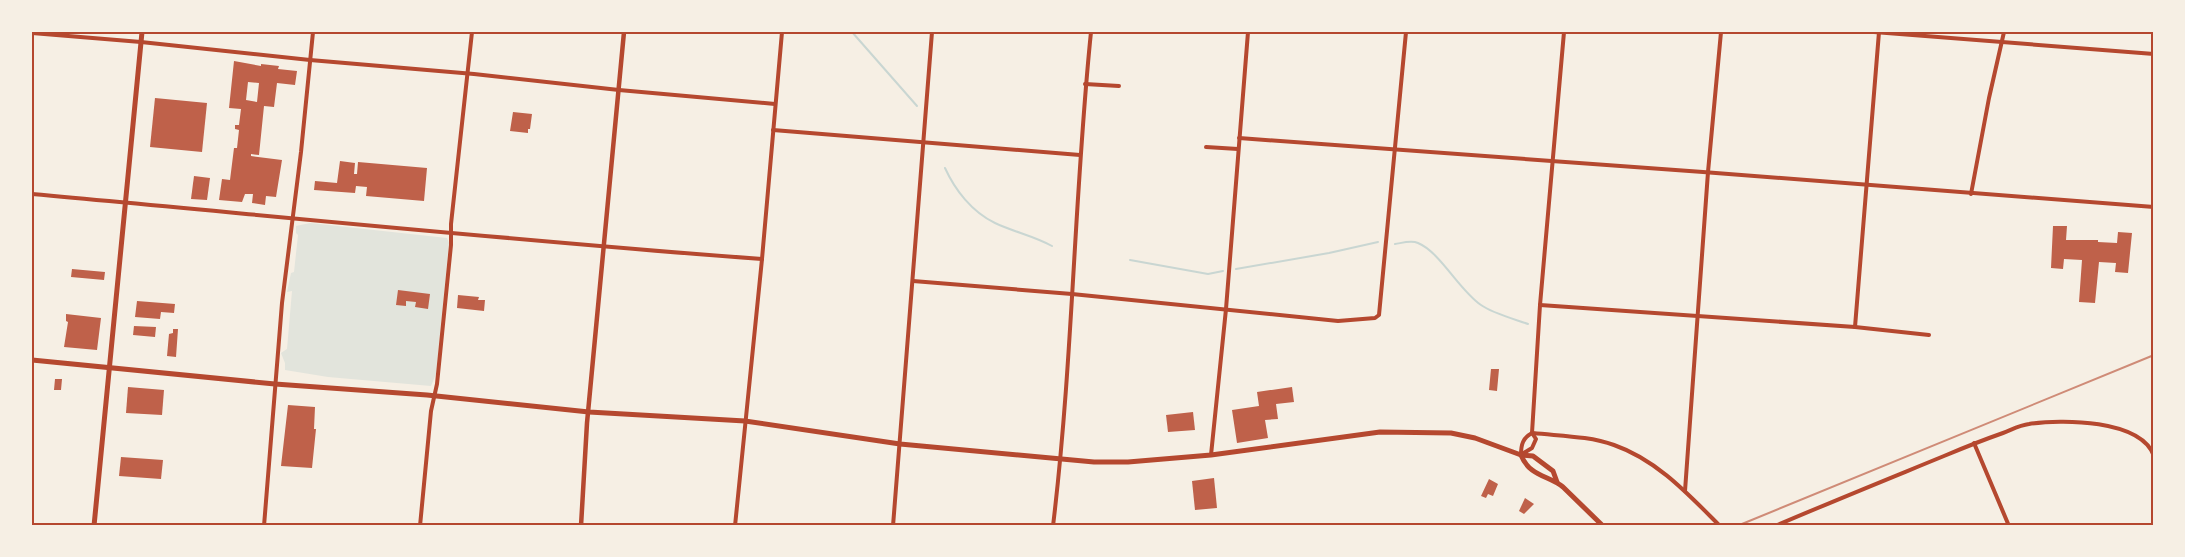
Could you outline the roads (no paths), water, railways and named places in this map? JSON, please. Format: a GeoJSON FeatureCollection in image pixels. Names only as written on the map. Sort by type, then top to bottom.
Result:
{"type":"FeatureCollection","features":[{"type":"Feature","properties":{"kind":"main road"},"geometry":{"type":"LineString","coordinates":[[94,525],[142,32]]}},
{"type":"Feature","properties":{"kind":"main road"},"geometry":{"type":"LineString","coordinates":[[32,360],[589,412],[745,421],[900,444],[1061,460],[1128,462],[1211,455],[1380,432],[1451,433],[1475,438],[1521,455],[1533,456],[1553,471],[1557,482],[1603,525]]}},
{"type":"Feature","properties":{"kind":"main road"},"geometry":{"type":"LineString","coordinates":[[1521,455],[1524,464],[1530,469],[1546,480],[1557,482]]}},
{"type":"Feature","properties":{"kind":"street"},"geometry":{"type":"LineString","coordinates":[[264,525],[282,303],[313,32]]}},
{"type":"Feature","properties":{"kind":"street"},"geometry":{"type":"LineString","coordinates":[[420,525],[472,32]]}},
{"type":"Feature","properties":{"kind":"street"},"geometry":{"type":"LineString","coordinates":[[581,525],[589,412],[624,32]]}},
{"type":"Feature","properties":{"kind":"street"},"geometry":{"type":"LineString","coordinates":[[735,525],[782,32]]}},
{"type":"Feature","properties":{"kind":"street"},"geometry":{"type":"LineString","coordinates":[[893,525],[932,32]]}},
{"type":"Feature","properties":{"kind":"street"},"geometry":{"type":"LineString","coordinates":[[1053,525],[1061,460],[1080,155],[1091,32]]}},
{"type":"Feature","properties":{"kind":"street"},"geometry":{"type":"LineString","coordinates":[[1211,455],[1226,309],[1248,32]]}},
{"type":"Feature","properties":{"kind":"street"},"geometry":{"type":"LineString","coordinates":[[913,281],[1072,294],[1338,321],[1375,318],[1379,315],[1406,32]]}},
{"type":"Feature","properties":{"kind":"street"},"geometry":{"type":"LineString","coordinates":[[1521,455],[1532,448],[1536,439],[1532,433],[1540,305],[1564,32]]}},
{"type":"Feature","properties":{"kind":"street"},"geometry":{"type":"LineString","coordinates":[[1685,491],[1708,172],[1721,32]]}},
{"type":"Feature","properties":{"kind":"street"},"geometry":{"type":"LineString","coordinates":[[1874,32],[2154,54]]}},
{"type":"Feature","properties":{"kind":"street"},"geometry":{"type":"LineString","coordinates":[[1855,327],[1879,32]]}},
{"type":"Feature","properties":{"kind":"street"},"geometry":{"type":"LineString","coordinates":[[1971,194],[2004,32]]}},
{"type":"Feature","properties":{"kind":"street"},"geometry":{"type":"LineString","coordinates":[[32,33],[776,104]]}},
{"type":"Feature","properties":{"kind":"street"},"geometry":{"type":"LineString","coordinates":[[1085,84],[1119,86]]}},
{"type":"Feature","properties":{"kind":"street"},"geometry":{"type":"LineString","coordinates":[[773,130],[1080,155]]}},
{"type":"Feature","properties":{"kind":"street"},"geometry":{"type":"LineString","coordinates":[[1239,138],[2154,207]]}},
{"type":"Feature","properties":{"kind":"street"},"geometry":{"type":"LineString","coordinates":[[1206,147],[1238,149]]}},
{"type":"Feature","properties":{"kind":"street"},"geometry":{"type":"LineString","coordinates":[[32,194],[762,259]]}},
{"type":"Feature","properties":{"kind":"street"},"geometry":{"type":"LineString","coordinates":[[1540,305],[1855,327],[1929,335]]}},
{"type":"Feature","properties":{"kind":"street"},"geometry":{"type":"LineString","coordinates":[[1775,525],[1974,443],[2027,424],[2072,421],[2130,432],[2151,450],[2154,456]]}},
{"type":"Feature","properties":{"kind":"street"},"geometry":{"type":"LineString","coordinates":[[1521,455],[1521,445],[1526,436],[1532,433],[1590,439],[1614,445],[1640,457],[1685,491],[1720,525]]}},
{"type":"Feature","properties":{"kind":"street"},"geometry":{"type":"LineString","coordinates":[[1974,443],[2009,525]]}},
{"type":"Feature","properties":{"kind":"waterway"},"geometry":{"type":"LineString","coordinates":[[852,32],[917,106]]}},
{"type":"Feature","properties":{"kind":"waterway"},"geometry":{"type":"LineString","coordinates":[[945,168],[959,192],[979,213],[995,223],[1052,246]]}},
{"type":"Feature","properties":{"kind":"waterway"},"geometry":{"type":"LineString","coordinates":[[1236,269],[1378,242]]}},
{"type":"Feature","properties":{"kind":"waterway"},"geometry":{"type":"LineString","coordinates":[[1395,244],[1418,243],[1434,254],[1481,305],[1528,324]]}},
{"type":"Feature","properties":{"kind":"waterway"},"geometry":{"type":"LineString","coordinates":[[1130,260],[1208,274],[1223,271]]}},
{"type":"Feature","properties":{"kind":"railway"},"geometry":{"type":"LineString","coordinates":[[1737,526],[2154,355]]}}]}
